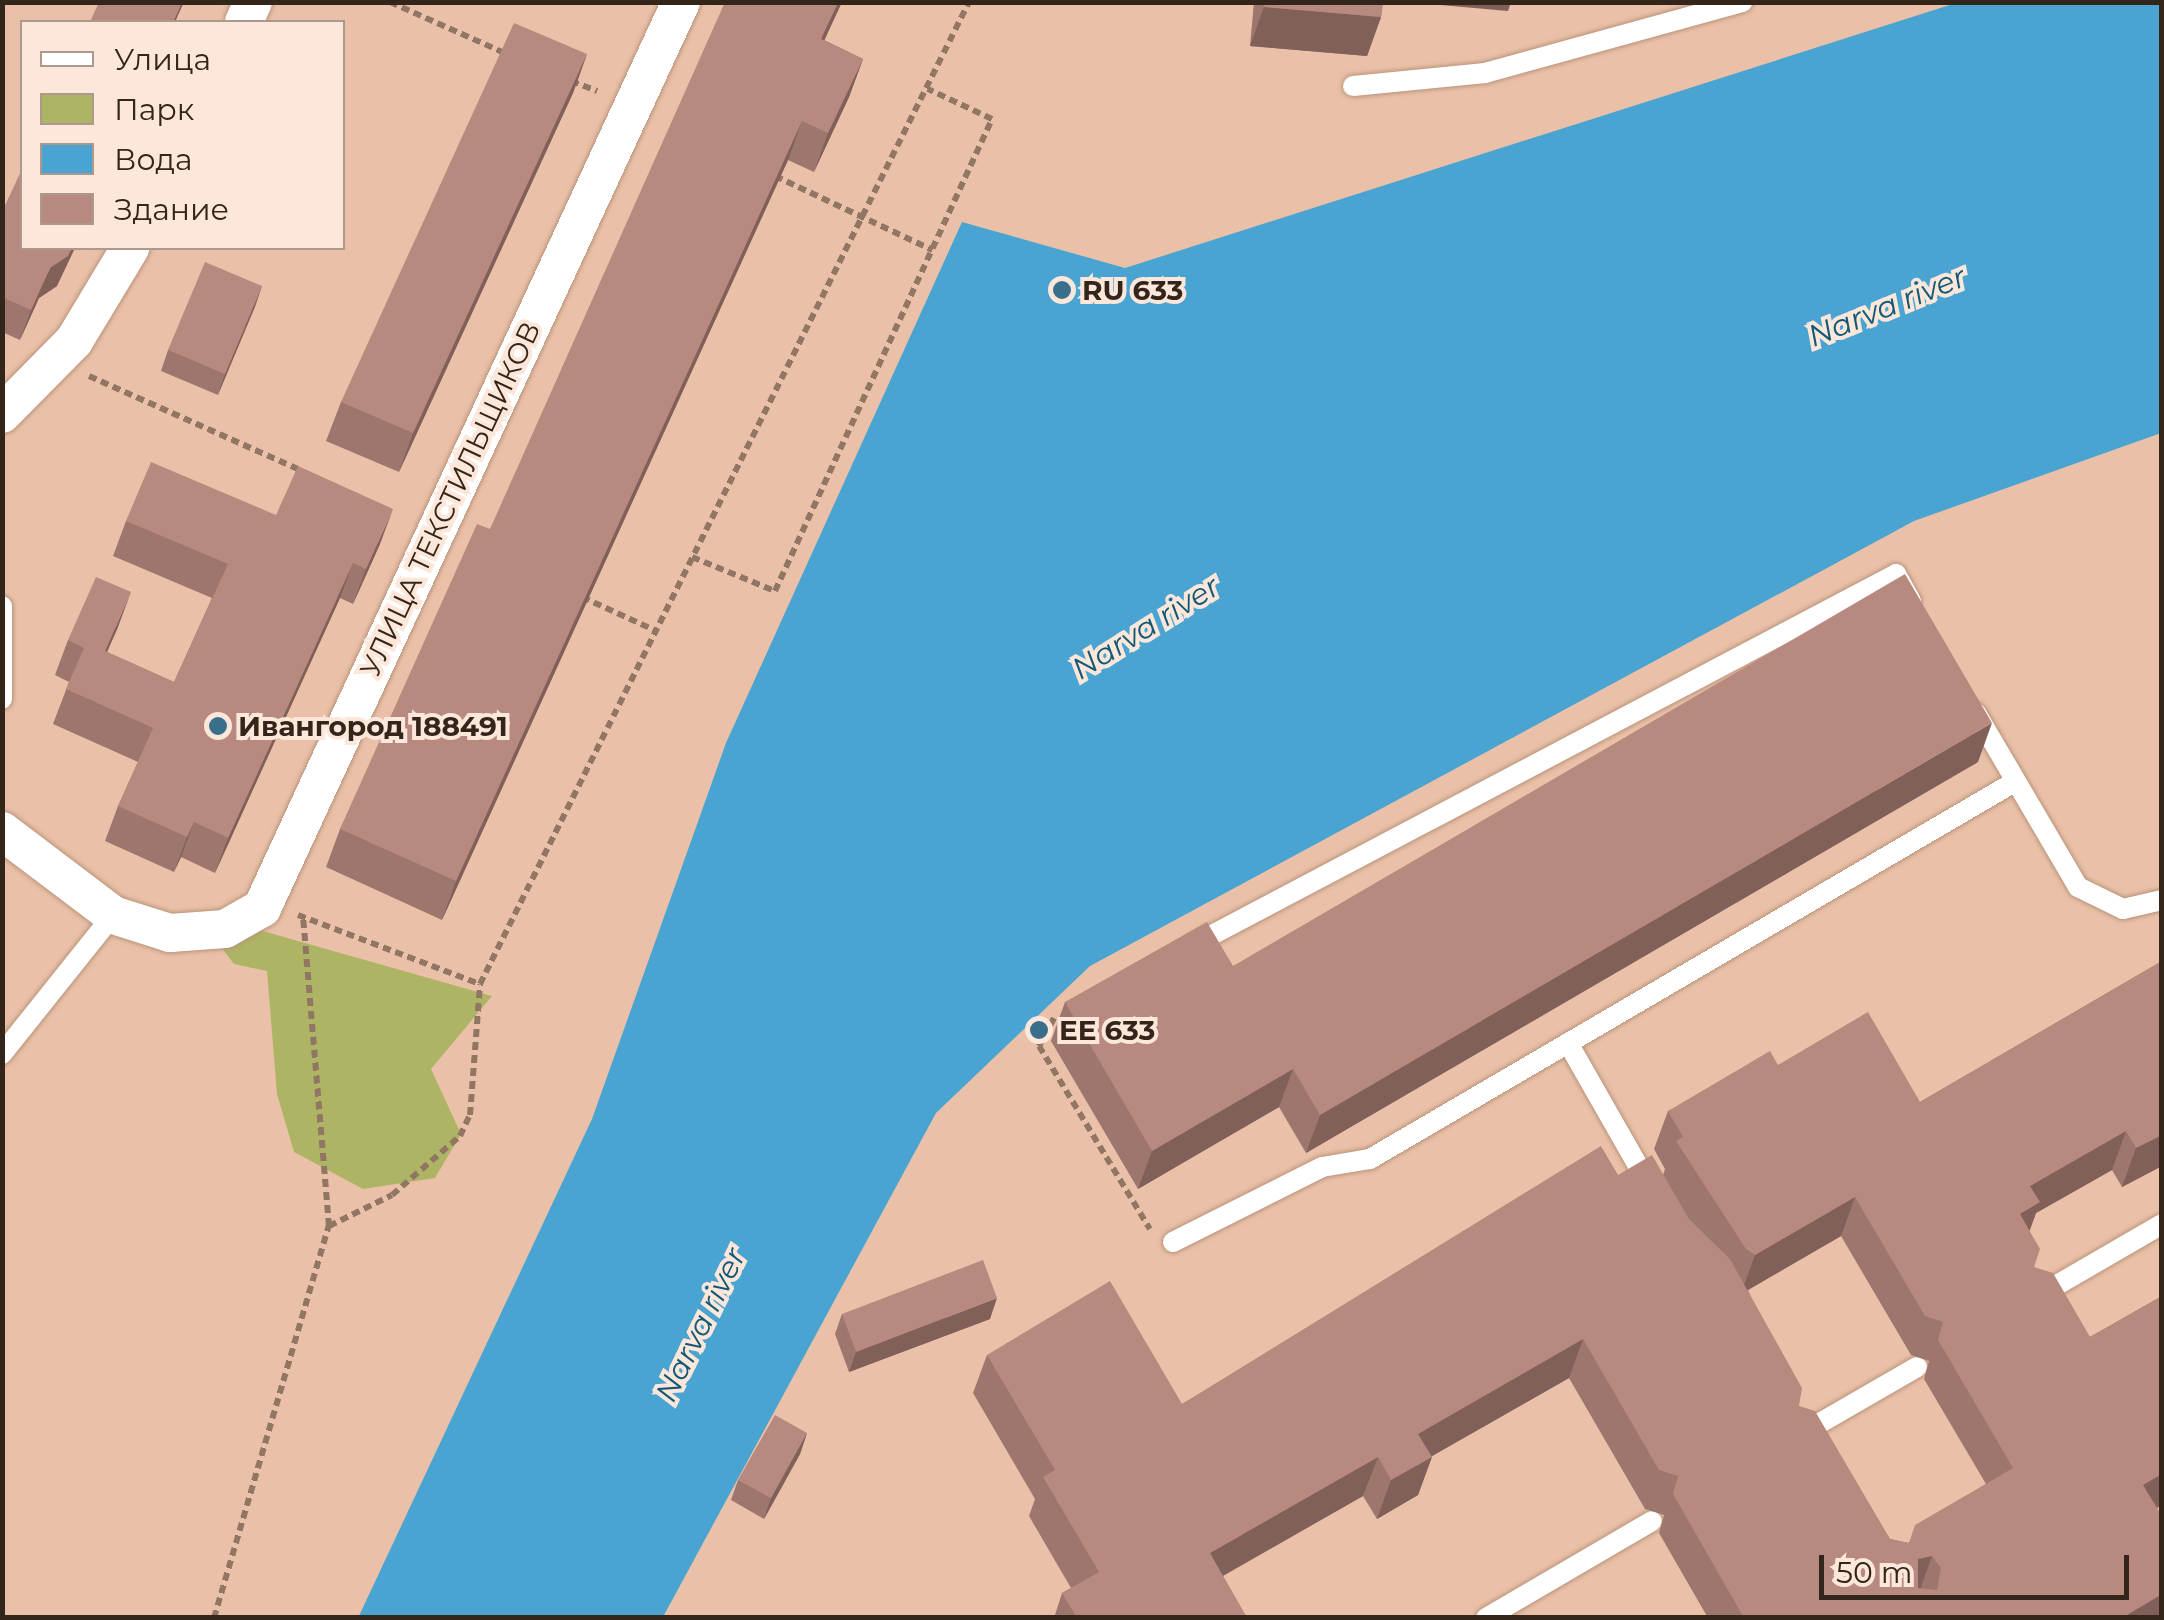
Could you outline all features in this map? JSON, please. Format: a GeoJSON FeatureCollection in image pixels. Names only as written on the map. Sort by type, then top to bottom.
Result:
{"type":"FeatureCollection","features":[{"type":"Feature","properties":{"kind":"street","name":"УЛИЦА ТЕКСТИЛЬЩИКОВ"},"geometry":{"type":"LineString","coordinates":[[262,908],[680,2]]}},
{"type":"Feature","properties":{"kind":"street"},"geometry":{"type":"LineString","coordinates":[[2,414],[57,362],[129,250]]}},
{"type":"Feature","properties":{"kind":"street"},"geometry":{"type":"LineString","coordinates":[[2,830],[113,916],[170,933],[224,929],[262,908]]}},
{"type":"Feature","properties":{"kind":"lane"},"geometry":{"type":"LineString","coordinates":[[1353,86],[1485,73],[1742,2]]}},
{"type":"Feature","properties":{"kind":"lane"},"geometry":{"type":"LineString","coordinates":[[1176,954],[1896,574],[1926,626]]}},
{"type":"Feature","properties":{"kind":"lane"},"geometry":{"type":"LineString","coordinates":[[2,606],[2,698]]}},
{"type":"Feature","properties":{"kind":"lane"},"geometry":{"type":"LineString","coordinates":[[1966,695],[2078,887],[2123,909],[2162,900]]}},
{"type":"Feature","properties":{"kind":"lane"},"geometry":{"type":"LineString","coordinates":[[1173,1242],[1322,1167],[1370,1158],[2016,781]]}},
{"type":"Feature","properties":{"kind":"lane"},"geometry":{"type":"LineString","coordinates":[[2,1054],[113,916]]}},
{"type":"Feature","properties":{"kind":"lane"},"geometry":{"type":"LineString","coordinates":[[1568,1043],[1666,1215]]}},
{"type":"Feature","properties":{"kind":"lane"},"geometry":{"type":"LineString","coordinates":[[2032,1300],[2162,1224]]}},
{"type":"Feature","properties":{"kind":"lane"},"geometry":{"type":"LineString","coordinates":[[1803,1432],[1918,1367]]}},
{"type":"Feature","properties":{"kind":"lane"},"geometry":{"type":"LineString","coordinates":[[1486,1618],[1652,1521]]}},
{"type":"Feature","properties":{"kind":"path"},"geometry":{"type":"LineString","coordinates":[[329,1226],[392,1194],[460,1136],[470,1115],[480,984],[654,630],[865,221],[968,2]]}},
{"type":"Feature","properties":{"kind":"path"},"geometry":{"type":"LineString","coordinates":[[692,556],[775,590],[992,119],[928,89]]}},
{"type":"Feature","properties":{"kind":"path"},"geometry":{"type":"LineString","coordinates":[[865,221],[932,250]]}},
{"type":"Feature","properties":{"kind":"path"},"geometry":{"type":"LineString","coordinates":[[57,362],[310,474]]}},
{"type":"Feature","properties":{"kind":"path"},"geometry":{"type":"LineString","coordinates":[[563,589],[654,630]]}},
{"type":"Feature","properties":{"kind":"path"},"geometry":{"type":"LineString","coordinates":[[262,908],[303,916],[480,984]]}},
{"type":"Feature","properties":{"kind":"path"},"geometry":{"type":"LineString","coordinates":[[214,1618],[329,1226],[303,916]]}},
{"type":"Feature","properties":{"kind":"path"},"geometry":{"type":"LineString","coordinates":[[1054,1018],[1039,1046],[1138,1222],[1173,1242]]}},
{"type":"Feature","properties":{"kind":"green space"},"geometry":{"type":"Polygon","coordinates":[[[238,924],[492,996],[431,1069],[461,1134],[435,1178],[363,1189],[294,1152],[277,1094],[267,971],[234,964],[214,938],[238,924]]]}},
{"type":"Feature","properties":{"kind":"water","name":"Narva river"},"geometry":{"type":"Polygon","coordinates":[[[1956,3],[2161,3],[2161,433],[1914,521],[1090,966],[936,1113],[663,1617],[358,1618],[592,1119],[726,743],[962,222],[1125,268],[1956,3]]]}},
{"type":"Feature","properties":{"kind":"building"},"geometry":{"type":"Polygon","coordinates":[[[99,2],[182,2],[174,20],[91,20],[99,2]]]}},
{"type":"Feature","properties":{"kind":"building"},"geometry":{"type":"Polygon","coordinates":[[[725,2],[838,2],[821,39],[863,59],[828,133],[802,121],[456,881],[340,829],[477,524],[490,529],[725,2]]]}},
{"type":"Feature","properties":{"kind":"building"},"geometry":{"type":"Polygon","coordinates":[[[1265,2],[1383,2],[1381,17],[1264,7],[1265,2]]]}},
{"type":"Feature","properties":{"kind":"building"},"geometry":{"type":"Polygon","coordinates":[[[514,23],[587,54],[413,433],[341,402],[514,23]]]}},
{"type":"Feature","properties":{"kind":"building"},"geometry":{"type":"Polygon","coordinates":[[[20,173],[20,250],[71,250],[50,268],[31,310],[2,297],[2,212],[20,173]]]}},
{"type":"Feature","properties":{"kind":"building"},"geometry":{"type":"Polygon","coordinates":[[[205,262],[262,286],[225,374],[168,350],[205,262]]]}},
{"type":"Feature","properties":{"kind":"building"},"geometry":{"type":"Polygon","coordinates":[[[151,462],[276,515],[298,466],[393,509],[366,569],[353,563],[228,838],[194,822],[187,837],[118,806],[153,728],[66,689],[84,648],[68,640],[96,577],[131,592],[105,651],[174,682],[228,564],[126,521],[151,462]]]}},
{"type":"Feature","properties":{"kind":"building"},"geometry":{"type":"Polygon","coordinates":[[[1905,574],[1992,723],[1320,1115],[1293,1069],[1152,1151],[1065,1002],[1207,922],[1233,966],[1905,574]]]}},
{"type":"Feature","properties":{"kind":"building"},"geometry":{"type":"Polygon","coordinates":[[[2162,961],[2162,1135],[2136,1148],[2126,1131],[2030,1186],[2040,1202],[2020,1214],[2040,1249],[2034,1267],[2053,1273],[2090,1337],[2162,1296],[2162,1474],[2143,1485],[2162,1516],[2162,1594],[2122,1618],[1744,1618],[1673,1494],[1678,1476],[1659,1470],[1583,1339],[1418,1434],[1432,1457],[1391,1480],[1378,1457],[1210,1553],[1247,1618],[1077,1618],[1062,1593],[1099,1572],[1043,1477],[1055,1470],[987,1355],[1110,1281],[1182,1404],[1601,1146],[1618,1175],[1652,1155],[1689,1219],[1730,1259],[1802,1388],[1799,1406],[1815,1411],[1890,1539],[1909,1543],[1915,1525],[2013,1468],[1938,1340],[1943,1322],[1925,1316],[1855,1197],[1755,1255],[1746,1249],[1676,1141],[1683,1137],[1668,1111],[1770,1051],[1778,1065],[1868,1012],[1920,1102],[2162,961]],[[1932,1556],[1918,1559],[1918,1588],[1937,1590],[1941,1568],[1932,1556]]]}},
{"type":"Feature","properties":{"kind":"building"},"geometry":{"type":"Polygon","coordinates":[[[983,1260],[997,1298],[856,1352],[842,1314],[983,1260]]]}},
{"type":"Feature","properties":{"kind":"building"},"geometry":{"type":"Polygon","coordinates":[[[775,1415],[807,1433],[771,1498],[738,1480],[775,1415]]]}},
{"type":"Feature","properties":{"kind":"place","name":"RU 633"},"geometry":{"type":"Point","coordinates":[1062,290]}},
{"type":"Feature","properties":{"kind":"place","name":"Ивангород 188491"},"geometry":{"type":"Point","coordinates":[218,726]}},
{"type":"Feature","properties":{"kind":"place","name":"EE 633"},"geometry":{"type":"Point","coordinates":[1039,1030]}}]}
